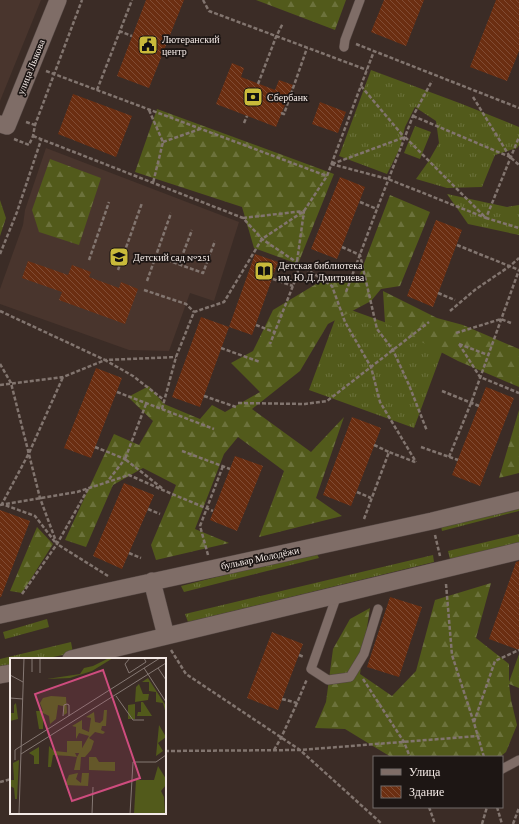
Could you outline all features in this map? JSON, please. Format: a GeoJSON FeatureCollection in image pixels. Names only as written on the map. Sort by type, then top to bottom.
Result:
{"type":"FeatureCollection","features":[{"type":"Feature","properties":{"kind":"street","name":"улица Лыкова"},"geometry":{"type":"LineString","coordinates":[[0,124],[7,126],[58,0]]}},
{"type":"Feature","properties":{"kind":"street","name":"бульвар Молодёжи"},"geometry":{"type":"LineString","coordinates":[[0,615],[432,521],[519,500]]}},
{"type":"Feature","properties":{"kind":"street"},"geometry":{"type":"LineString","coordinates":[[75,658],[519,551]]}},
{"type":"Feature","properties":{"kind":"street"},"geometry":{"type":"LineString","coordinates":[[152,581],[166,636]]}},
{"type":"Feature","properties":{"kind":"street"},"geometry":{"type":"LineString","coordinates":[[0,675],[10,673]]}},
{"type":"Feature","properties":{"kind":"lane"},"geometry":{"type":"LineString","coordinates":[[344,43],[360,0]]}},
{"type":"Feature","properties":{"kind":"lane"},"geometry":{"type":"LineString","coordinates":[[337,595],[311,669],[328,680],[350,677],[355,670],[364,654],[378,609]]}},
{"type":"Feature","properties":{"kind":"lane"},"geometry":{"type":"LineString","coordinates":[[503,768],[519,760]]}},
{"type":"Feature","properties":{"kind":"path"},"geometry":{"type":"LineString","coordinates":[[12,139],[29,145],[33,136],[35,125],[82,0]]}},
{"type":"Feature","properties":{"kind":"path"},"geometry":{"type":"LineString","coordinates":[[97,90],[132,0]]}},
{"type":"Feature","properties":{"kind":"path"},"geometry":{"type":"LineString","coordinates":[[203,0],[209,11],[367,70]]}},
{"type":"Feature","properties":{"kind":"path"},"geometry":{"type":"LineString","coordinates":[[258,84],[283,23]]}},
{"type":"Feature","properties":{"kind":"path"},"geometry":{"type":"LineString","coordinates":[[119,31],[132,36]]}},
{"type":"Feature","properties":{"kind":"path"},"geometry":{"type":"LineString","coordinates":[[344,43],[374,51],[519,108]]}},
{"type":"Feature","properties":{"kind":"path"},"geometry":{"type":"LineString","coordinates":[[281,114],[284,114],[307,48]]}},
{"type":"Feature","properties":{"kind":"path"},"geometry":{"type":"LineString","coordinates":[[162,409],[176,357],[194,312],[224,302],[262,239],[304,211],[327,176],[374,51]]}},
{"type":"Feature","properties":{"kind":"path"},"geometry":{"type":"LineString","coordinates":[[31,66],[327,176]]}},
{"type":"Feature","properties":{"kind":"path"},"geometry":{"type":"LineString","coordinates":[[346,292],[413,116],[432,81]]}},
{"type":"Feature","properties":{"kind":"path"},"geometry":{"type":"LineString","coordinates":[[361,85],[405,137],[486,218]]}},
{"type":"Feature","properties":{"kind":"path"},"geometry":{"type":"LineString","coordinates":[[473,97],[510,157],[519,165]]}},
{"type":"Feature","properties":{"kind":"path"},"geometry":{"type":"LineString","coordinates":[[149,110],[162,142],[153,183]]}},
{"type":"Feature","properties":{"kind":"path"},"geometry":{"type":"LineString","coordinates":[[244,123],[247,116]]}},
{"type":"Feature","properties":{"kind":"path"},"geometry":{"type":"LineString","coordinates":[[413,116],[510,157]]}},
{"type":"Feature","properties":{"kind":"path"},"geometry":{"type":"LineString","coordinates":[[162,142],[200,129]]}},
{"type":"Feature","properties":{"kind":"path"},"geometry":{"type":"LineString","coordinates":[[33,136],[243,218],[262,239],[332,286],[345,322],[371,367],[380,402],[416,462],[374,445]]}},
{"type":"Feature","properties":{"kind":"path"},"geometry":{"type":"LineString","coordinates":[[331,164],[405,137]]}},
{"type":"Feature","properties":{"kind":"path"},"geometry":{"type":"LineString","coordinates":[[486,218],[519,137]]}},
{"type":"Feature","properties":{"kind":"path"},"geometry":{"type":"LineString","coordinates":[[0,254],[17,212],[41,140]]}},
{"type":"Feature","properties":{"kind":"path"},"geometry":{"type":"LineString","coordinates":[[331,164],[388,179],[486,218],[519,228]]}},
{"type":"Feature","properties":{"kind":"path"},"geometry":{"type":"LineString","coordinates":[[89,260],[109,202]]}},
{"type":"Feature","properties":{"kind":"path"},"geometry":{"type":"LineString","coordinates":[[360,202],[377,209]]}},
{"type":"Feature","properties":{"kind":"path"},"geometry":{"type":"LineString","coordinates":[[118,270],[142,203]]}},
{"type":"Feature","properties":{"kind":"path"},"geometry":{"type":"LineString","coordinates":[[243,218],[304,211]]}},
{"type":"Feature","properties":{"kind":"path"},"geometry":{"type":"LineString","coordinates":[[270,344],[298,273],[297,262],[304,211]]}},
{"type":"Feature","properties":{"kind":"path"},"geometry":{"type":"LineString","coordinates":[[147,281],[171,212]]}},
{"type":"Feature","properties":{"kind":"path"},"geometry":{"type":"LineString","coordinates":[[179,264],[192,230]]}},
{"type":"Feature","properties":{"kind":"path"},"geometry":{"type":"LineString","coordinates":[[156,256],[202,273],[215,241]]}},
{"type":"Feature","properties":{"kind":"path"},"geometry":{"type":"LineString","coordinates":[[449,457],[471,403],[519,270],[457,245]]}},
{"type":"Feature","properties":{"kind":"path"},"geometry":{"type":"LineString","coordinates":[[342,247],[360,255]]}},
{"type":"Feature","properties":{"kind":"path"},"geometry":{"type":"LineString","coordinates":[[360,255],[377,329],[393,350],[409,385],[427,431]]}},
{"type":"Feature","properties":{"kind":"path"},"geometry":{"type":"LineString","coordinates":[[450,311],[476,289],[510,266],[519,258]]}},
{"type":"Feature","properties":{"kind":"path"},"geometry":{"type":"LineString","coordinates":[[273,278],[293,286]]}},
{"type":"Feature","properties":{"kind":"path"},"geometry":{"type":"LineString","coordinates":[[144,290],[186,304],[194,312]]}},
{"type":"Feature","properties":{"kind":"path"},"geometry":{"type":"LineString","coordinates":[[438,293],[455,300]]}},
{"type":"Feature","properties":{"kind":"path"},"geometry":{"type":"LineString","coordinates":[[0,311],[105,360],[132,376],[164,400]]}},
{"type":"Feature","properties":{"kind":"path"},"geometry":{"type":"LineString","coordinates":[[456,333],[501,319],[511,323]]}},
{"type":"Feature","properties":{"kind":"path"},"geometry":{"type":"LineString","coordinates":[[238,403],[305,404],[327,401],[429,322]]}},
{"type":"Feature","properties":{"kind":"path"},"geometry":{"type":"LineString","coordinates":[[256,326],[274,332]]}},
{"type":"Feature","properties":{"kind":"path"},"geometry":{"type":"LineString","coordinates":[[488,355],[459,344],[480,377],[519,393]]}},
{"type":"Feature","properties":{"kind":"path"},"geometry":{"type":"LineString","coordinates":[[221,348],[260,362]]}},
{"type":"Feature","properties":{"kind":"path"},"geometry":{"type":"LineString","coordinates":[[0,385],[63,377],[105,360],[176,357]]}},
{"type":"Feature","properties":{"kind":"path"},"geometry":{"type":"LineString","coordinates":[[0,364],[11,383],[40,498],[57,544]]}},
{"type":"Feature","properties":{"kind":"path"},"geometry":{"type":"LineString","coordinates":[[1,505],[63,377]]}},
{"type":"Feature","properties":{"kind":"path"},"geometry":{"type":"LineString","coordinates":[[117,392],[214,429]]}},
{"type":"Feature","properties":{"kind":"path"},"geometry":{"type":"LineString","coordinates":[[442,392],[479,406]]}},
{"type":"Feature","properties":{"kind":"path"},"geometry":{"type":"LineString","coordinates":[[204,396],[236,407]]}},
{"type":"Feature","properties":{"kind":"path"},"geometry":{"type":"LineString","coordinates":[[106,483],[125,459],[146,404]]}},
{"type":"Feature","properties":{"kind":"path"},"geometry":{"type":"LineString","coordinates":[[96,447],[125,459],[165,491]]}},
{"type":"Feature","properties":{"kind":"path"},"geometry":{"type":"LineString","coordinates":[[421,447],[458,460]]}},
{"type":"Feature","properties":{"kind":"path"},"geometry":{"type":"LineString","coordinates":[[182,451],[230,469]]}},
{"type":"Feature","properties":{"kind":"path"},"geometry":{"type":"LineString","coordinates":[[364,518],[389,452]]}},
{"type":"Feature","properties":{"kind":"path"},"geometry":{"type":"LineString","coordinates":[[208,555],[200,526],[223,466]]}},
{"type":"Feature","properties":{"kind":"path"},"geometry":{"type":"LineString","coordinates":[[1,505],[77,492],[129,475],[213,511]]}},
{"type":"Feature","properties":{"kind":"path"},"geometry":{"type":"LineString","coordinates":[[18,599],[57,544],[88,488]]}},
{"type":"Feature","properties":{"kind":"path"},"geometry":{"type":"LineString","coordinates":[[357,492],[372,498]]}},
{"type":"Feature","properties":{"kind":"path"},"geometry":{"type":"LineString","coordinates":[[1,505],[35,516],[57,544],[111,578]]}},
{"type":"Feature","properties":{"kind":"path"},"geometry":{"type":"LineString","coordinates":[[148,509],[160,514]]}},
{"type":"Feature","properties":{"kind":"path"},"geometry":{"type":"LineString","coordinates":[[432,521],[446,579],[452,656],[484,756]]}},
{"type":"Feature","properties":{"kind":"path"},"geometry":{"type":"LineString","coordinates":[[129,553],[141,558]]}},
{"type":"Feature","properties":{"kind":"path"},"geometry":{"type":"LineString","coordinates":[[166,636],[170,649],[186,674],[300,750],[382,824]]}},
{"type":"Feature","properties":{"kind":"path"},"geometry":{"type":"LineString","coordinates":[[474,723],[495,661],[519,650]]}},
{"type":"Feature","properties":{"kind":"path"},"geometry":{"type":"LineString","coordinates":[[273,750],[281,738],[311,669]]}},
{"type":"Feature","properties":{"kind":"path"},"geometry":{"type":"LineString","coordinates":[[355,670],[360,674],[404,742],[410,756]]}},
{"type":"Feature","properties":{"kind":"path"},"geometry":{"type":"LineString","coordinates":[[282,699],[297,703]]}},
{"type":"Feature","properties":{"kind":"path"},"geometry":{"type":"LineString","coordinates":[[166,751],[300,750],[478,736]]}},
{"type":"Feature","properties":{"kind":"path"},"geometry":{"type":"LineString","coordinates":[[0,782],[10,779]]}},
{"type":"Feature","properties":{"kind":"path"},"geometry":{"type":"LineString","coordinates":[[429,808],[435,824]]}},
{"type":"Feature","properties":{"kind":"path"},"geometry":{"type":"LineString","coordinates":[[482,824],[487,808]]}},
{"type":"Feature","properties":{"kind":"path"},"geometry":{"type":"LineString","coordinates":[[498,808],[502,824]]}},
{"type":"Feature","properties":{"kind":"path"},"geometry":{"type":"LineString","coordinates":[[513,824],[519,808]]}},
{"type":"Feature","properties":{"kind":"shaded area"},"geometry":{"type":"Polygon","coordinates":[[[0,0],[41,0],[0,101],[0,0]]]}},
{"type":"Feature","properties":{"kind":"shaded area","name":"Детский сад №251"},"geometry":{"type":"Polygon","coordinates":[[[46,148],[239,222],[214,301],[190,293],[169,351],[129,350],[0,304],[0,289],[23,225],[25,210],[46,148]]]}},
{"type":"Feature","properties":{"kind":"green space"},"geometry":{"type":"Polygon","coordinates":[[[256,0],[346,0],[335,30],[256,0]]]}},
{"type":"Feature","properties":{"kind":"green space"},"geometry":{"type":"Polygon","coordinates":[[[371,70],[519,127],[519,145],[517,148],[495,155],[482,187],[447,188],[416,179],[439,143],[436,121],[415,107],[405,127],[400,148],[387,174],[339,156],[371,70]]]}},
{"type":"Feature","properties":{"kind":"green space"},"geometry":{"type":"Polygon","coordinates":[[[157,109],[334,174],[298,264],[254,248],[242,207],[135,172],[157,109]]]}},
{"type":"Feature","properties":{"kind":"green space"},"geometry":{"type":"Polygon","coordinates":[[[415,126],[431,132],[420,159],[404,153],[415,126]]]}},
{"type":"Feature","properties":{"kind":"green space"},"geometry":{"type":"Polygon","coordinates":[[[50,159],[101,178],[79,245],[39,232],[32,210],[50,159]]]}},
{"type":"Feature","properties":{"kind":"green space"},"geometry":{"type":"Polygon","coordinates":[[[447,194],[507,207],[519,205],[519,235],[468,224],[447,194]]]}},
{"type":"Feature","properties":{"kind":"green space"},"geometry":{"type":"Polygon","coordinates":[[[390,195],[430,212],[400,286],[381,289],[371,301],[328,324],[300,371],[252,409],[311,452],[344,417],[316,498],[342,516],[259,537],[284,471],[238,437],[224,454],[195,529],[229,543],[156,560],[151,545],[176,485],[143,468],[113,485],[86,547],[65,540],[114,434],[139,445],[153,421],[128,397],[149,386],[164,404],[200,419],[212,405],[225,412],[260,392],[231,363],[253,351],[273,310],[331,275],[357,282],[390,195]]]}},
{"type":"Feature","properties":{"kind":"green space"},"geometry":{"type":"Polygon","coordinates":[[[0,200],[6,218],[0,236],[0,200]]]}},
{"type":"Feature","properties":{"kind":"green space"},"geometry":{"type":"Polygon","coordinates":[[[383,291],[437,318],[463,325],[519,349],[519,387],[458,361],[385,323],[383,291]]]}},
{"type":"Feature","properties":{"kind":"green space"},"geometry":{"type":"Polygon","coordinates":[[[340,306],[445,344],[414,428],[309,390],[340,306]]]}},
{"type":"Feature","properties":{"kind":"green space"},"geometry":{"type":"Polygon","coordinates":[[[519,410],[519,473],[499,478],[519,410]]]}},
{"type":"Feature","properties":{"kind":"green space"},"geometry":{"type":"Polygon","coordinates":[[[519,505],[519,511],[442,531],[441,526],[519,505]]]}},
{"type":"Feature","properties":{"kind":"green space"},"geometry":{"type":"Polygon","coordinates":[[[37,527],[53,544],[22,593],[10,591],[37,527]]]}},
{"type":"Feature","properties":{"kind":"green space"},"geometry":{"type":"Polygon","coordinates":[[[519,534],[519,543],[450,559],[448,551],[519,534]]]}},
{"type":"Feature","properties":{"kind":"green space"},"geometry":{"type":"Polygon","coordinates":[[[316,552],[319,558],[184,592],[181,586],[316,552]]]}},
{"type":"Feature","properties":{"kind":"green space"},"geometry":{"type":"Polygon","coordinates":[[[433,555],[434,562],[188,622],[185,614],[433,555]]]}},
{"type":"Feature","properties":{"kind":"green space"},"geometry":{"type":"Polygon","coordinates":[[[491,583],[476,638],[509,664],[509,682],[519,654],[519,688],[509,684],[517,725],[506,752],[501,756],[389,756],[345,729],[315,728],[326,702],[333,649],[350,619],[370,608],[360,674],[392,696],[416,671],[435,600],[491,583]]]}},
{"type":"Feature","properties":{"kind":"green space"},"geometry":{"type":"Polygon","coordinates":[[[47,619],[49,627],[5,639],[3,632],[47,619]]]}},
{"type":"Feature","properties":{"kind":"green space"},"geometry":{"type":"Polygon","coordinates":[[[71,642],[73,653],[48,658],[10,658],[10,666],[0,668],[0,659],[71,642]]]}},
{"type":"Feature","properties":{"kind":"building"},"geometry":{"type":"Polygon","coordinates":[[[146,0],[184,0],[149,88],[117,76],[146,0]]]}},
{"type":"Feature","properties":{"kind":"building"},"geometry":{"type":"Polygon","coordinates":[[[384,0],[424,0],[406,46],[371,32],[384,0]]]}},
{"type":"Feature","properties":{"kind":"building"},"geometry":{"type":"Polygon","coordinates":[[[496,0],[519,0],[519,51],[507,81],[470,67],[496,0]]]}},
{"type":"Feature","properties":{"kind":"building","name":"Сбербанк"},"geometry":{"type":"Polygon","coordinates":[[[232,63],[244,68],[241,77],[275,90],[279,80],[293,85],[276,127],[216,104],[232,63]]]}},
{"type":"Feature","properties":{"kind":"building"},"geometry":{"type":"Polygon","coordinates":[[[73,94],[132,116],[116,157],[58,134],[73,94]]]}},
{"type":"Feature","properties":{"kind":"building"},"geometry":{"type":"Polygon","coordinates":[[[320,102],[346,112],[338,133],[312,124],[320,102]]]}},
{"type":"Feature","properties":{"kind":"building"},"geometry":{"type":"Polygon","coordinates":[[[340,177],[365,187],[337,259],[311,249],[340,177]]]}},
{"type":"Feature","properties":{"kind":"building"},"geometry":{"type":"Polygon","coordinates":[[[436,220],[462,230],[433,307],[407,296],[436,220]]]}},
{"type":"Feature","properties":{"kind":"building"},"geometry":{"type":"Polygon","coordinates":[[[255,254],[278,262],[252,335],[229,327],[255,254]]]}},
{"type":"Feature","properties":{"kind":"building"},"geometry":{"type":"Polygon","coordinates":[[[28,261],[68,275],[72,265],[91,272],[89,277],[119,288],[121,282],[138,289],[125,324],[59,300],[62,292],[22,278],[28,261]]]}},
{"type":"Feature","properties":{"kind":"building"},"geometry":{"type":"Polygon","coordinates":[[[201,317],[229,327],[200,407],[172,397],[201,317]]]}},
{"type":"Feature","properties":{"kind":"building"},"geometry":{"type":"Polygon","coordinates":[[[96,368],[122,378],[91,458],[64,448],[96,368]]]}},
{"type":"Feature","properties":{"kind":"building"},"geometry":{"type":"Polygon","coordinates":[[[486,387],[514,398],[480,486],[452,475],[486,387]]]}},
{"type":"Feature","properties":{"kind":"building"},"geometry":{"type":"Polygon","coordinates":[[[352,417],[381,428],[351,506],[323,495],[352,417]]]}},
{"type":"Feature","properties":{"kind":"building"},"geometry":{"type":"Polygon","coordinates":[[[235,456],[263,466],[237,531],[210,520],[235,456]]]}},
{"type":"Feature","properties":{"kind":"building"},"geometry":{"type":"Polygon","coordinates":[[[124,483],[154,495],[122,569],[93,556],[124,483]]]}},
{"type":"Feature","properties":{"kind":"building"},"geometry":{"type":"Polygon","coordinates":[[[0,510],[30,521],[1,597],[0,597],[0,510]]]}},
{"type":"Feature","properties":{"kind":"building"},"geometry":{"type":"Polygon","coordinates":[[[519,561],[519,650],[489,639],[516,562],[519,561]]]}},
{"type":"Feature","properties":{"kind":"building"},"geometry":{"type":"Polygon","coordinates":[[[390,597],[422,607],[399,677],[367,667],[390,597]]]}},
{"type":"Feature","properties":{"kind":"building"},"geometry":{"type":"Polygon","coordinates":[[[272,632],[303,644],[278,710],[247,698],[272,632]]]}},
{"type":"Feature","properties":{"kind":"place","name":"Лютеранский центр"},"geometry":{"type":"Point","coordinates":[148,45]}},
{"type":"Feature","properties":{"kind":"place","name":"Сбербанк"},"geometry":{"type":"Point","coordinates":[253,97]}},
{"type":"Feature","properties":{"kind":"place","name":"Детский сад №251"},"geometry":{"type":"Point","coordinates":[119,257]}},
{"type":"Feature","properties":{"kind":"place","name":"Детская библиотека им. Ю.Д. Дмитриева"},"geometry":{"type":"Point","coordinates":[264,271]}}]}
